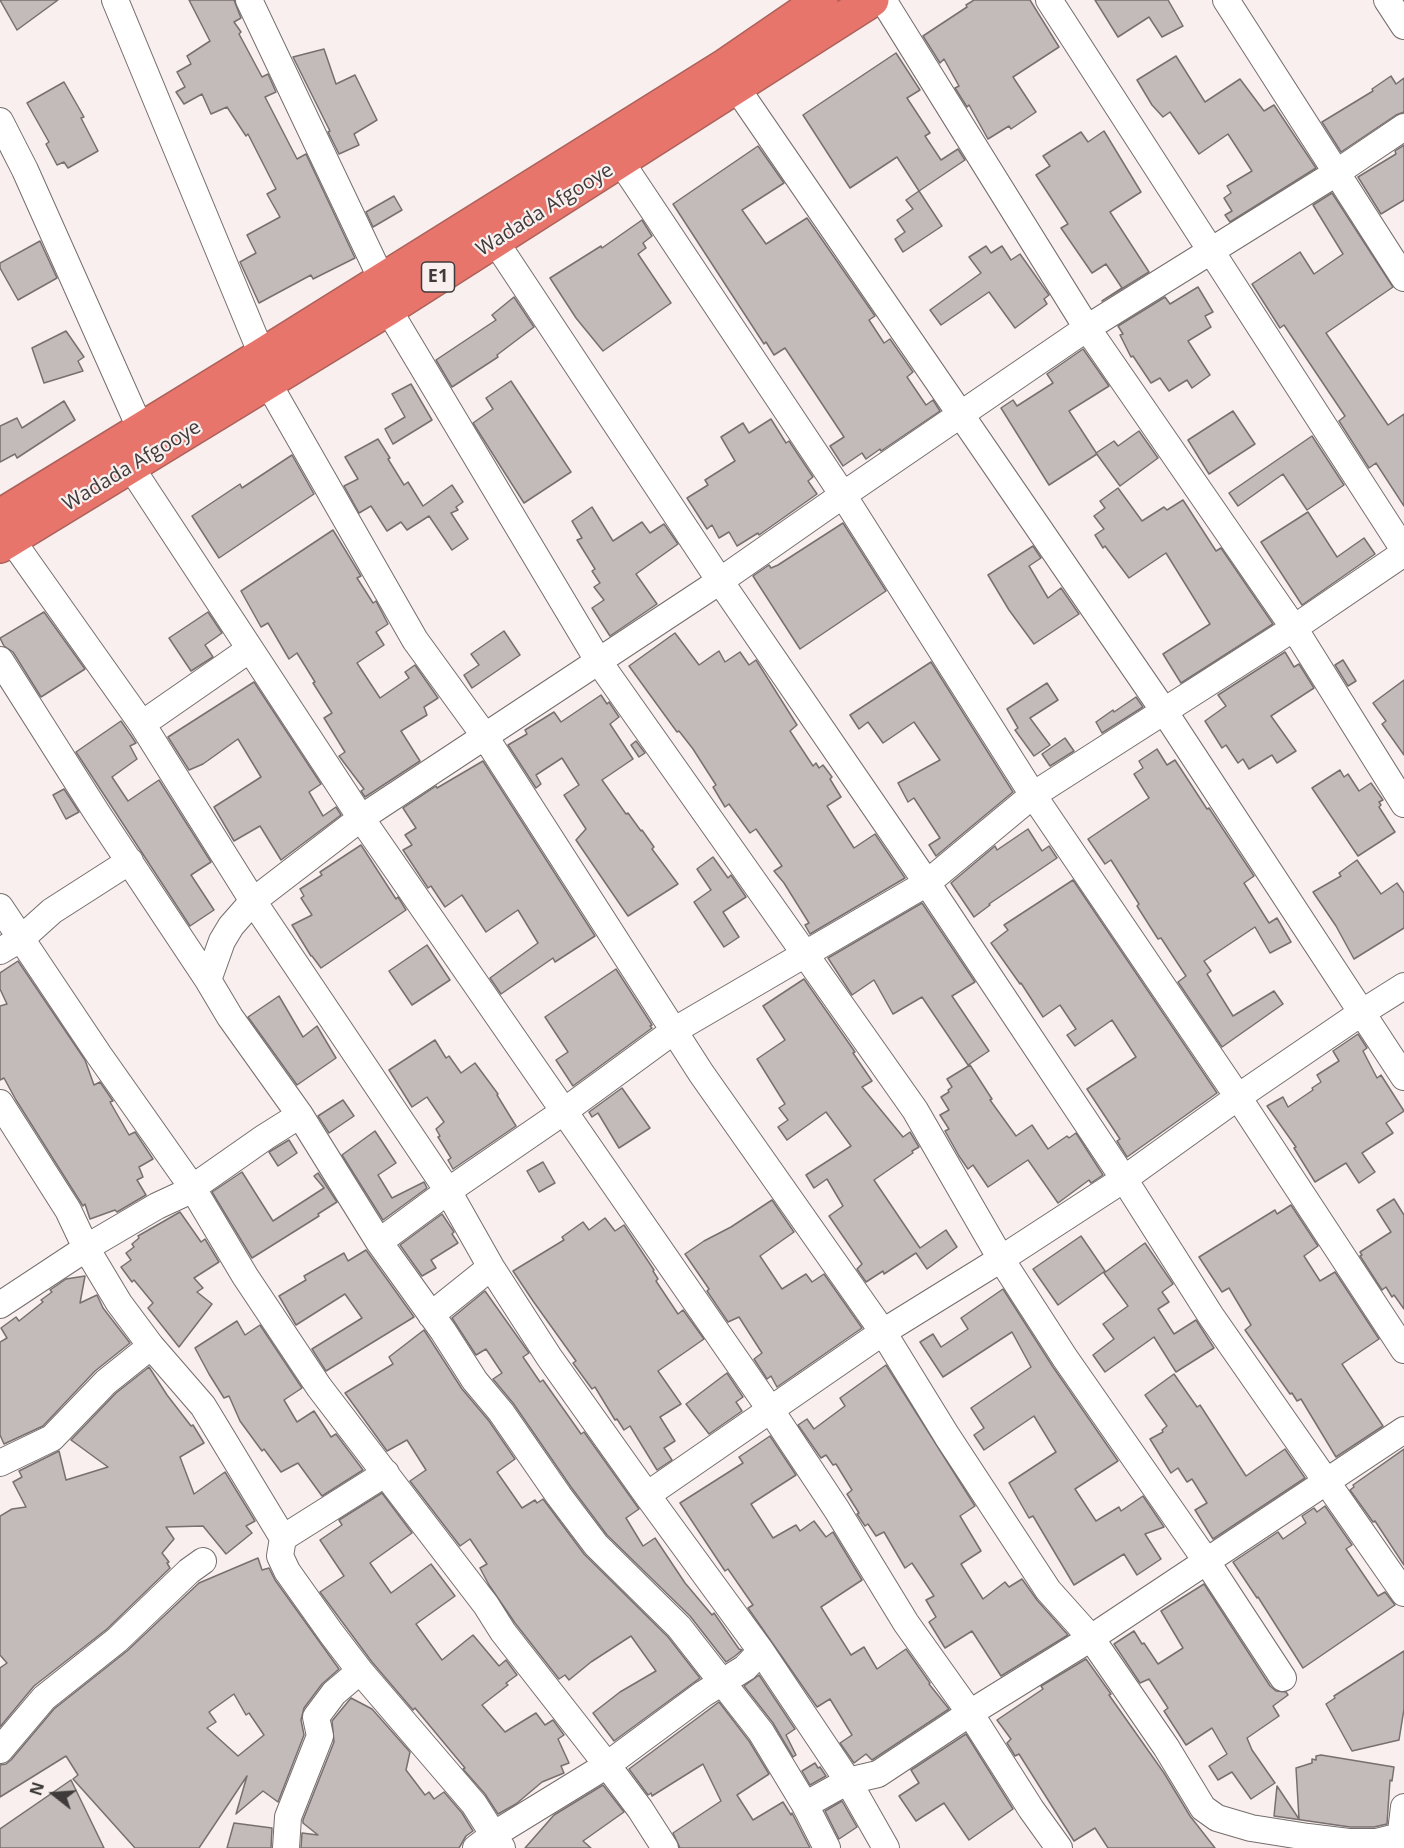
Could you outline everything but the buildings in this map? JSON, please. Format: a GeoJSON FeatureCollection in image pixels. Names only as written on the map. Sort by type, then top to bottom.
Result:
{"type":"FeatureCollection","features":[{"type":"Feature","properties":{"kind":"highway","name":"Wadada Afgooye"},"geometry":{"type":"LineString","coordinates":[[4,533],[130,466],[265,369],[385,295],[821,0]]}},
{"type":"Feature","properties":{"kind":"highway","name":"Wadada Afgooye"},"geometry":{"type":"LineString","coordinates":[[385,295],[495,241],[872,0]]}},
{"type":"Feature","properties":{"kind":"highway","name":"Wadada Afgooye"},"geometry":{"type":"LineString","coordinates":[[4,533],[140,428],[265,369]]}},
{"type":"Feature","properties":{"kind":"street"},"geometry":{"type":"LineString","coordinates":[[115,0],[265,369],[416,640],[484,735],[701,1072],[883,1332],[947,1437],[1048,1590],[1091,1638],[1166,1747],[1203,1808],[1217,1818],[1251,1828],[1349,1842],[1376,1842],[1401,1840],[1404,1807]]}},
{"type":"Feature","properties":{"kind":"street"},"geometry":{"type":"LineString","coordinates":[[249,0],[385,295],[599,662],[915,1110],[1000,1259],[1065,1358],[1207,1562],[1283,1678]]}},
{"type":"Feature","properties":{"kind":"street"},"geometry":{"type":"LineString","coordinates":[[883,0],[1087,328],[1294,628],[1404,804]]}},
{"type":"Feature","properties":{"kind":"street"},"geometry":{"type":"LineString","coordinates":[[379,1242],[675,1030],[927,883],[1033,795],[1294,628],[1404,551],[1049,0]]}},
{"type":"Feature","properties":{"kind":"street"},"geometry":{"type":"LineString","coordinates":[[1226,0],[1404,278]]}},
{"type":"Feature","properties":{"kind":"street"},"geometry":{"type":"LineString","coordinates":[[1387,0],[1404,26]]}},
{"type":"Feature","properties":{"kind":"street"},"geometry":{"type":"LineString","coordinates":[[736,87],[1164,711],[1404,1077]]}},
{"type":"Feature","properties":{"kind":"street"},"geometry":{"type":"LineString","coordinates":[[0,121],[25,170],[140,428]]}},
{"type":"Feature","properties":{"kind":"street"},"geometry":{"type":"LineString","coordinates":[[208,980],[222,941],[231,926],[253,901],[361,818],[720,581],[1087,328],[1336,173],[1404,127]]}},
{"type":"Feature","properties":{"kind":"street"},"geometry":{"type":"LineString","coordinates":[[621,162],[843,495],[1033,795],[1238,1097],[1404,1350]]}},
{"type":"Feature","properties":{"kind":"street"},"geometry":{"type":"LineString","coordinates":[[495,241],[720,581],[927,883],[1124,1179],[1210,1316],[1404,1593]]}},
{"type":"Feature","properties":{"kind":"street"},"geometry":{"type":"LineString","coordinates":[[130,466],[361,818],[770,1409],[837,1510],[906,1623],[970,1713],[1031,1809],[1059,1848]]}},
{"type":"Feature","properties":{"kind":"street"},"geometry":{"type":"LineString","coordinates":[[4,533],[142,724],[253,901],[448,1191],[491,1267],[549,1357],[761,1651],[848,1781],[874,1844]]}},
{"type":"Feature","properties":{"kind":"street"},"geometry":{"type":"LineString","coordinates":[[142,724],[250,649]]}},
{"type":"Feature","properties":{"kind":"street"},"geometry":{"type":"LineString","coordinates":[[0,660],[230,1017],[300,1115],[379,1242],[475,1381],[501,1412],[596,1545],[679,1627],[761,1732],[805,1805],[827,1848]]}},
{"type":"Feature","properties":{"kind":"street"},"geometry":{"type":"LineString","coordinates":[[0,951],[22,938],[52,911],[130,861]]}},
{"type":"Feature","properties":{"kind":"street"},"geometry":{"type":"LineString","coordinates":[[0,907],[192,1188],[245,1276],[319,1387],[486,1605],[503,1632],[607,1765],[640,1809],[665,1848]]}},
{"type":"Feature","properties":{"kind":"street"},"geometry":{"type":"LineString","coordinates":[[647,1495],[883,1332],[1124,1179],[1238,1097],[1360,1013],[1404,986]]}},
{"type":"Feature","properties":{"kind":"street"},"geometry":{"type":"LineString","coordinates":[[0,1103],[68,1210],[86,1248],[119,1303],[151,1346],[203,1406],[283,1538],[280,1556],[287,1571],[360,1671],[474,1804],[490,1844],[607,1765],[703,1694],[745,1668],[761,1651]]}},
{"type":"Feature","properties":{"kind":"street"},"geometry":{"type":"LineString","coordinates":[[0,1305],[86,1248],[192,1188],[264,1137],[300,1115]]}},
{"type":"Feature","properties":{"kind":"street"},"geometry":{"type":"LineString","coordinates":[[431,1315],[491,1267]]}},
{"type":"Feature","properties":{"kind":"street"},"geometry":{"type":"LineString","coordinates":[[0,1463],[51,1438],[106,1382],[151,1346]]}},
{"type":"Feature","properties":{"kind":"street"},"geometry":{"type":"LineString","coordinates":[[805,1805],[848,1781],[878,1774],[970,1713],[1091,1638],[1404,1430]]}},
{"type":"Feature","properties":{"kind":"street"},"geometry":{"type":"LineString","coordinates":[[283,1538],[386,1473]]}},
{"type":"Feature","properties":{"kind":"street"},"geometry":{"type":"LineString","coordinates":[[0,1750],[44,1698],[117,1640],[189,1571],[203,1561]]}},
{"type":"Feature","properties":{"kind":"street"},"geometry":{"type":"LineString","coordinates":[[286,1848],[288,1817],[320,1736],[316,1717],[334,1693],[360,1671]]}}]}
